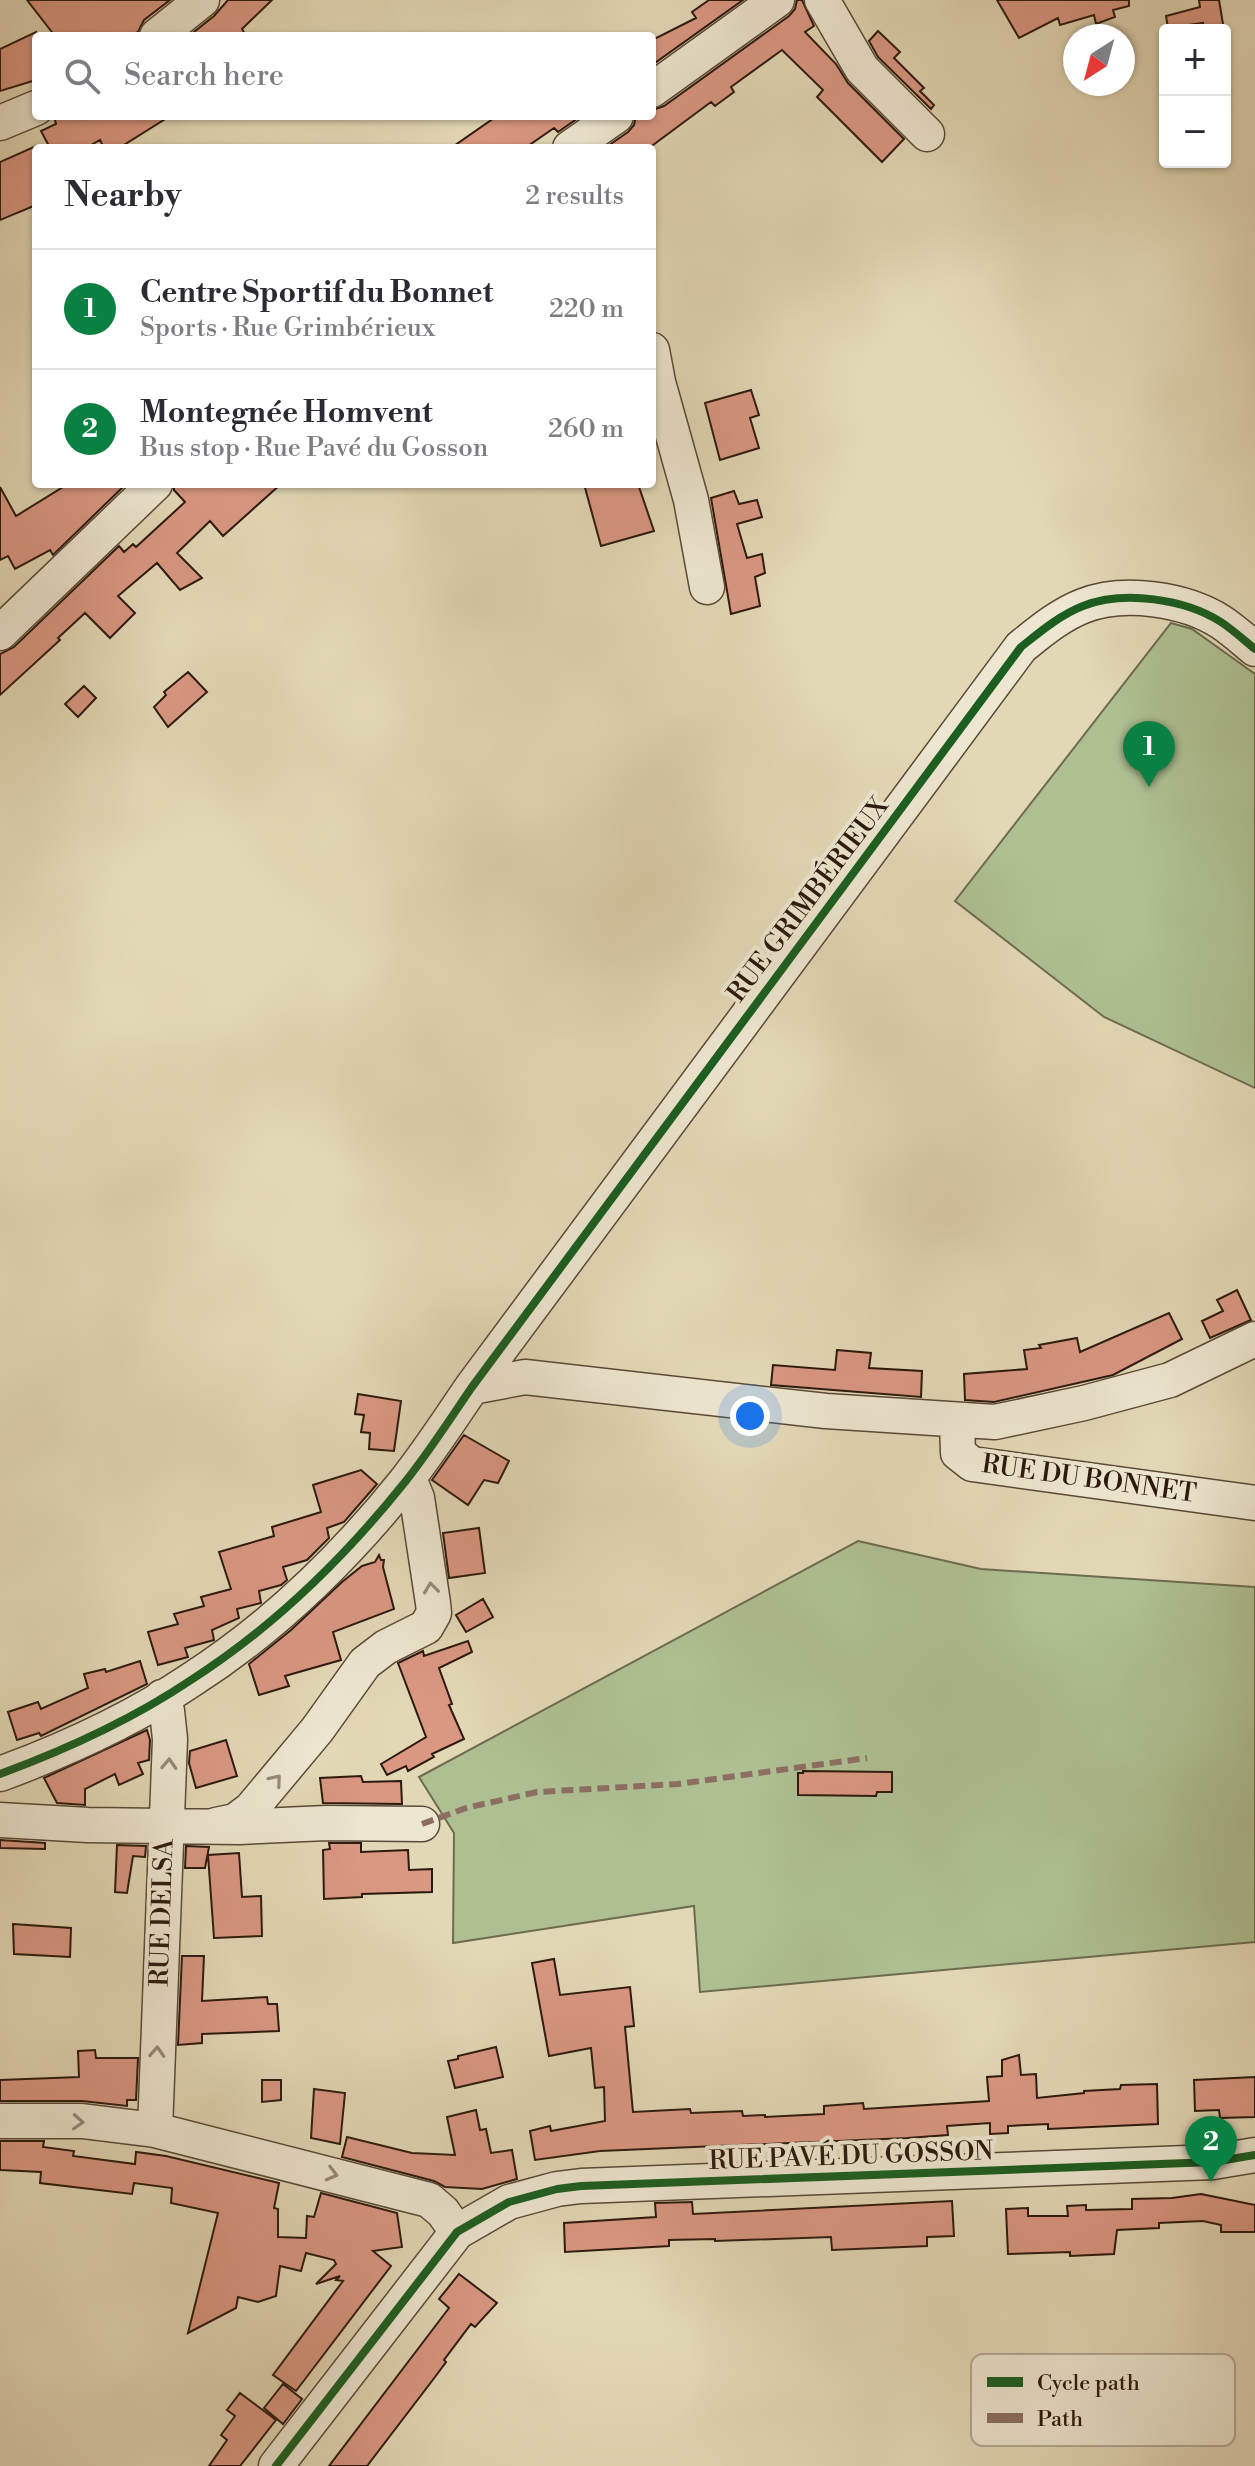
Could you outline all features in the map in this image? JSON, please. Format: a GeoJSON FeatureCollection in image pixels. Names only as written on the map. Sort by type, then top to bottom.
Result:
{"type":"FeatureCollection","features":[{"type":"Feature","properties":{"kind":"street"},"geometry":{"type":"LineString","coordinates":[[162,32],[202,0]]}},
{"type":"Feature","properties":{"kind":"street"},"geometry":{"type":"LineString","coordinates":[[656,87],[777,0]]}},
{"type":"Feature","properties":{"kind":"street"},"geometry":{"type":"LineString","coordinates":[[822,0],[862,69],[927,134]]}},
{"type":"Feature","properties":{"kind":"street"},"geometry":{"type":"LineString","coordinates":[[0,123],[32,110]]}},
{"type":"Feature","properties":{"kind":"street"},"geometry":{"type":"LineString","coordinates":[[579,144],[611,120]]}},
{"type":"Feature","properties":{"kind":"street"},"geometry":{"type":"LineString","coordinates":[[656,371],[691,500],[707,587]]}},
{"type":"Feature","properties":{"kind":"street"},"geometry":{"type":"LineString","coordinates":[[1,631],[151,488]]}},
{"type":"Feature","properties":{"kind":"street","name":"RUE GRIMBÉRIEUX"},"geometry":{"type":"LineString","coordinates":[[472,1387],[1021,647],[1049,624],[1086,605],[1134,597],[1180,603],[1219,621],[1255,649]]}},
{"type":"Feature","properties":{"kind":"street","name":"RUE DU BONNET"},"geometry":{"type":"LineString","coordinates":[[472,1387],[525,1377],[777,1407],[995,1422],[1170,1380],[1255,1339]]}},
{"type":"Feature","properties":{"kind":"street"},"geometry":{"type":"LineString","coordinates":[[0,1774],[30,1763],[162,1697],[191,1680],[264,1626],[317,1578],[406,1481],[472,1387]]}},
{"type":"Feature","properties":{"kind":"street","name":"RUE DU BONNET"},"geometry":{"type":"LineString","coordinates":[[957,1421],[958,1453],[972,1464],[1255,1503]]}},
{"type":"Feature","properties":{"kind":"street"},"geometry":{"type":"LineString","coordinates":[[216,1825],[235,1821],[251,1809],[317,1730],[365,1663],[386,1647],[426,1627],[431,1620],[433,1603],[417,1498],[406,1481]]}},
{"type":"Feature","properties":{"kind":"street","name":"RUE DELSA"},"geometry":{"type":"LineString","coordinates":[[155,2130],[170,1739],[162,1697]]}},
{"type":"Feature","properties":{"kind":"street"},"geometry":{"type":"LineString","coordinates":[[0,1820],[88,1825],[239,1827],[326,1823],[422,1824]]}},
{"type":"Feature","properties":{"kind":"street"},"geometry":{"type":"LineString","coordinates":[[0,2121],[82,2121],[155,2130],[429,2200],[443,2212],[457,2232],[276,2466]]}},
{"type":"Feature","properties":{"kind":"street","name":"RUE PAVÉ DU GOSSON"},"geometry":{"type":"LineString","coordinates":[[457,2232],[509,2202],[581,2186],[1213,2162],[1255,2155]]}},
{"type":"Feature","properties":{"kind":"street","name":"RUE PAVÉ DU GOSSON"},"geometry":{"type":"LineString","coordinates":[[1213,2162],[1255,2175]]}},
{"type":"Feature","properties":{"kind":"green space"},"geometry":{"type":"Polygon","coordinates":[[[1171,623],[1192,629],[1255,674],[1255,1088],[1104,1017],[955,901],[1171,623]]]}},
{"type":"Feature","properties":{"kind":"green space"},"geometry":{"type":"Polygon","coordinates":[[[858,1541],[981,1569],[1255,1587],[1255,1942],[700,1992],[694,1906],[453,1943],[454,1833],[419,1777],[858,1541]]]}},
{"type":"Feature","properties":{"kind":"building"},"geometry":{"type":"Polygon","coordinates":[[[27,0],[170,0],[144,20],[138,32],[52,32],[27,0]]]}},
{"type":"Feature","properties":{"kind":"building"},"geometry":{"type":"Polygon","coordinates":[[[228,0],[272,0],[242,29],[244,32],[194,32],[228,0]]]}},
{"type":"Feature","properties":{"kind":"building"},"geometry":{"type":"Polygon","coordinates":[[[709,0],[743,0],[656,62],[656,38],[696,18],[692,12],[709,0]]]}},
{"type":"Feature","properties":{"kind":"building"},"geometry":{"type":"Polygon","coordinates":[[[797,0],[802,0],[814,26],[805,32],[836,64],[848,83],[904,139],[882,162],[817,97],[823,90],[782,50],[731,87],[734,92],[715,106],[711,102],[654,144],[611,144],[628,132],[635,120],[656,120],[656,109],[664,106],[795,9],[797,0]]]}},
{"type":"Feature","properties":{"kind":"building"},"geometry":{"type":"Polygon","coordinates":[[[997,0],[1129,0],[1129,6],[1113,10],[1115,17],[1096,24],[1094,15],[1060,25],[1058,18],[1019,38],[997,0]]]}},
{"type":"Feature","properties":{"kind":"building"},"geometry":{"type":"Polygon","coordinates":[[[1199,0],[1219,0],[1223,24],[1167,24],[1166,16],[1200,7],[1199,0]]]}},
{"type":"Feature","properties":{"kind":"building"},"geometry":{"type":"Polygon","coordinates":[[[878,31],[900,52],[894,58],[924,88],[920,91],[934,105],[931,109],[878,57],[869,41],[878,31]]]}},
{"type":"Feature","properties":{"kind":"building"},"geometry":{"type":"Polygon","coordinates":[[[32,34],[32,81],[0,91],[0,49],[32,34]]]}},
{"type":"Feature","properties":{"kind":"building"},"geometry":{"type":"Polygon","coordinates":[[[55,120],[164,120],[125,144],[102,144],[100,140],[93,144],[48,144],[41,131],[56,124],[55,120]]]}},
{"type":"Feature","properties":{"kind":"building"},"geometry":{"type":"Polygon","coordinates":[[[491,120],[575,120],[558,132],[554,128],[531,144],[457,144],[491,120]]]}},
{"type":"Feature","properties":{"kind":"building"},"geometry":{"type":"Polygon","coordinates":[[[32,148],[32,207],[0,220],[0,162],[32,148]]]}},
{"type":"Feature","properties":{"kind":"building"},"geometry":{"type":"Polygon","coordinates":[[[751,390],[759,415],[750,418],[759,448],[720,460],[705,403],[751,390]]]}},
{"type":"Feature","properties":{"kind":"building"},"geometry":{"type":"Polygon","coordinates":[[[0,487],[16,516],[62,488],[122,488],[53,555],[50,550],[15,569],[8,556],[0,560],[0,487]]]}},
{"type":"Feature","properties":{"kind":"building"},"geometry":{"type":"Polygon","coordinates":[[[277,488],[223,536],[210,521],[177,553],[202,578],[180,590],[157,563],[118,596],[135,613],[110,638],[85,613],[0,695],[0,654],[14,647],[119,546],[124,552],[133,544],[136,547],[185,502],[174,490],[277,488]]]}},
{"type":"Feature","properties":{"kind":"building"},"geometry":{"type":"Polygon","coordinates":[[[585,488],[639,488],[654,531],[601,546],[585,488]]]}},
{"type":"Feature","properties":{"kind":"building"},"geometry":{"type":"Polygon","coordinates":[[[734,491],[739,504],[757,500],[762,517],[737,524],[747,558],[762,554],[765,573],[755,577],[760,606],[731,614],[711,498],[734,491]]]}},
{"type":"Feature","properties":{"kind":"building"},"geometry":{"type":"Polygon","coordinates":[[[188,672],[207,692],[168,727],[154,707],[166,695],[164,692],[188,672]]]}},
{"type":"Feature","properties":{"kind":"building"},"geometry":{"type":"Polygon","coordinates":[[[84,686],[96,698],[78,717],[65,704],[84,686]]]}},
{"type":"Feature","properties":{"kind":"building"},"geometry":{"type":"Polygon","coordinates":[[[1237,1290],[1251,1320],[1210,1338],[1202,1321],[1223,1311],[1217,1300],[1237,1290]]]}},
{"type":"Feature","properties":{"kind":"building"},"geometry":{"type":"Polygon","coordinates":[[[1169,1313],[1182,1339],[1113,1375],[994,1402],[965,1400],[964,1374],[1027,1369],[1024,1350],[1077,1338],[1080,1352],[1169,1313]]]}},
{"type":"Feature","properties":{"kind":"building"},"geometry":{"type":"Polygon","coordinates":[[[837,1350],[871,1353],[869,1368],[922,1371],[921,1397],[771,1385],[773,1365],[835,1370],[837,1350]]]}},
{"type":"Feature","properties":{"kind":"building"},"geometry":{"type":"Polygon","coordinates":[[[358,1394],[401,1401],[394,1451],[369,1449],[370,1433],[361,1432],[364,1415],[355,1414],[358,1394]]]}},
{"type":"Feature","properties":{"kind":"building"},"geometry":{"type":"Polygon","coordinates":[[[464,1435],[509,1461],[498,1483],[484,1480],[468,1505],[432,1480],[464,1435]]]}},
{"type":"Feature","properties":{"kind":"building"},"geometry":{"type":"Polygon","coordinates":[[[361,1470],[377,1484],[344,1522],[327,1528],[329,1538],[307,1560],[283,1567],[287,1580],[281,1585],[259,1591],[261,1603],[237,1609],[239,1618],[212,1630],[214,1640],[185,1648],[188,1657],[158,1665],[148,1632],[178,1624],[174,1614],[204,1606],[201,1597],[231,1589],[219,1552],[274,1536],[272,1527],[321,1512],[313,1485],[361,1470]]]}},
{"type":"Feature","properties":{"kind":"building"},"geometry":{"type":"Polygon","coordinates":[[[479,1528],[485,1573],[449,1578],[443,1533],[479,1528]]]}},
{"type":"Feature","properties":{"kind":"building"},"geometry":{"type":"Polygon","coordinates":[[[379,1555],[384,1560],[394,1609],[333,1632],[341,1660],[285,1676],[289,1686],[259,1695],[249,1664],[342,1582],[362,1566],[375,1562],[379,1555]]]}},
{"type":"Feature","properties":{"kind":"building"},"geometry":{"type":"Polygon","coordinates":[[[483,1599],[493,1617],[466,1632],[456,1615],[483,1599]]]}},
{"type":"Feature","properties":{"kind":"building"},"geometry":{"type":"Polygon","coordinates":[[[468,1641],[472,1652],[439,1668],[452,1704],[449,1705],[464,1739],[432,1754],[434,1757],[408,1771],[406,1766],[387,1775],[381,1764],[426,1737],[398,1663],[423,1651],[424,1656],[468,1641]]]}},
{"type":"Feature","properties":{"kind":"building"},"geometry":{"type":"Polygon","coordinates":[[[140,1661],[147,1684],[41,1736],[39,1733],[17,1740],[8,1712],[38,1702],[41,1709],[88,1688],[84,1674],[105,1669],[106,1672],[140,1661]]]}},
{"type":"Feature","properties":{"kind":"building"},"geometry":{"type":"Polygon","coordinates":[[[147,1730],[149,1760],[138,1763],[143,1774],[119,1785],[115,1774],[85,1789],[85,1805],[57,1803],[44,1778],[147,1730]]]}},
{"type":"Feature","properties":{"kind":"building"},"geometry":{"type":"Polygon","coordinates":[[[226,1740],[237,1776],[196,1788],[189,1763],[190,1751],[226,1740]]]}},
{"type":"Feature","properties":{"kind":"building"},"geometry":{"type":"Polygon","coordinates":[[[892,1772],[892,1792],[877,1792],[876,1796],[798,1795],[798,1773],[892,1772]]]}},
{"type":"Feature","properties":{"kind":"building"},"geometry":{"type":"Polygon","coordinates":[[[361,1776],[363,1782],[401,1781],[402,1804],[323,1803],[320,1778],[361,1776]]]}},
{"type":"Feature","properties":{"kind":"building"},"geometry":{"type":"Polygon","coordinates":[[[0,1840],[45,1843],[45,1849],[0,1848],[0,1840]]]}},
{"type":"Feature","properties":{"kind":"building"},"geometry":{"type":"Polygon","coordinates":[[[329,1843],[361,1843],[361,1852],[408,1850],[409,1870],[432,1869],[432,1892],[362,1894],[362,1897],[324,1899],[323,1850],[330,1849],[329,1843]]]}},
{"type":"Feature","properties":{"kind":"building"},"geometry":{"type":"Polygon","coordinates":[[[117,1845],[146,1846],[145,1857],[133,1856],[127,1893],[115,1892],[117,1845]]]}},
{"type":"Feature","properties":{"kind":"building"},"geometry":{"type":"Polygon","coordinates":[[[186,1846],[209,1847],[205,1868],[185,1868],[186,1846]]]}},
{"type":"Feature","properties":{"kind":"building"},"geometry":{"type":"Polygon","coordinates":[[[239,1853],[242,1897],[261,1896],[262,1936],[214,1938],[208,1855],[239,1853]]]}},
{"type":"Feature","properties":{"kind":"building"},"geometry":{"type":"Polygon","coordinates":[[[13,1924],[71,1928],[70,1957],[14,1954],[13,1924]]]}},
{"type":"Feature","properties":{"kind":"building"},"geometry":{"type":"Polygon","coordinates":[[[182,1956],[204,1956],[202,2001],[267,1997],[268,2004],[277,2004],[279,2031],[202,2034],[202,2043],[178,2045],[182,1956]]]}},
{"type":"Feature","properties":{"kind":"building"},"geometry":{"type":"Polygon","coordinates":[[[554,1959],[560,1995],[630,1987],[634,2026],[625,2027],[633,2112],[690,2109],[691,2113],[742,2111],[743,2116],[765,2117],[824,2114],[824,2106],[863,2103],[864,2109],[989,2101],[987,2077],[1002,2076],[1002,2060],[1019,2055],[1021,2075],[1036,2074],[1037,2098],[1120,2089],[1121,2085],[1157,2084],[1158,2124],[1048,2129],[1048,2124],[1008,2126],[1008,2133],[990,2134],[990,2123],[947,2126],[948,2135],[600,2151],[535,2160],[530,2131],[550,2126],[551,2131],[605,2121],[604,2087],[595,2088],[591,2048],[549,2056],[532,1963],[554,1959]]]}},
{"type":"Feature","properties":{"kind":"building"},"geometry":{"type":"Polygon","coordinates":[[[496,2047],[503,2077],[455,2088],[448,2061],[496,2047]]]}},
{"type":"Feature","properties":{"kind":"building"},"geometry":{"type":"Polygon","coordinates":[[[95,2050],[96,2058],[138,2058],[136,2100],[127,2100],[127,2106],[82,2101],[0,2101],[0,2080],[79,2077],[78,2051],[95,2050]]]}},
{"type":"Feature","properties":{"kind":"building"},"geometry":{"type":"Polygon","coordinates":[[[1255,2077],[1255,2117],[1220,2118],[1219,2110],[1195,2111],[1194,2080],[1255,2077]]]}},
{"type":"Feature","properties":{"kind":"building"},"geometry":{"type":"Polygon","coordinates":[[[262,2080],[281,2080],[281,2100],[262,2102],[262,2080]]]}},
{"type":"Feature","properties":{"kind":"building"},"geometry":{"type":"Polygon","coordinates":[[[314,2089],[345,2093],[340,2144],[311,2138],[314,2089]]]}},
{"type":"Feature","properties":{"kind":"building"},"geometry":{"type":"Polygon","coordinates":[[[476,2110],[480,2130],[486,2129],[491,2153],[512,2150],[517,2179],[482,2189],[445,2187],[434,2181],[342,2157],[347,2137],[412,2153],[455,2155],[447,2117],[476,2110]]]}},
{"type":"Feature","properties":{"kind":"building"},"geometry":{"type":"Polygon","coordinates":[[[0,2141],[44,2141],[43,2147],[74,2151],[73,2156],[135,2164],[136,2152],[166,2156],[279,2183],[274,2208],[278,2209],[278,2237],[306,2238],[307,2216],[314,2217],[321,2193],[397,2213],[402,2247],[373,2251],[391,2266],[296,2391],[273,2375],[343,2281],[336,2280],[340,2276],[316,2284],[336,2264],[334,2260],[306,2253],[301,2271],[280,2266],[276,2296],[258,2302],[238,2297],[236,2308],[188,2333],[218,2213],[171,2203],[172,2188],[134,2183],[132,2194],[40,2183],[41,2172],[0,2170],[0,2141]]]}},
{"type":"Feature","properties":{"kind":"building"},"geometry":{"type":"Polygon","coordinates":[[[1201,2194],[1255,2205],[1255,2232],[1221,2232],[1221,2225],[1203,2221],[1159,2223],[1159,2228],[1117,2230],[1114,2254],[1008,2254],[1006,2209],[1028,2208],[1028,2216],[1068,2216],[1067,2206],[1086,2205],[1086,2210],[1132,2209],[1132,2199],[1201,2194]]]}},
{"type":"Feature","properties":{"kind":"building"},"geometry":{"type":"Polygon","coordinates":[[[952,2201],[954,2236],[927,2237],[927,2246],[832,2250],[831,2237],[669,2240],[669,2246],[565,2252],[564,2223],[656,2217],[655,2203],[692,2202],[693,2214],[952,2201]]]}},
{"type":"Feature","properties":{"kind":"building"},"geometry":{"type":"Polygon","coordinates":[[[459,2274],[497,2303],[475,2327],[471,2324],[367,2466],[329,2466],[449,2308],[439,2299],[459,2274]]]}},
{"type":"Feature","properties":{"kind":"building"},"geometry":{"type":"Polygon","coordinates":[[[283,2384],[302,2399],[283,2424],[264,2408],[283,2384]]]}},
{"type":"Feature","properties":{"kind":"building"},"geometry":{"type":"Polygon","coordinates":[[[240,2393],[276,2420],[240,2466],[209,2466],[227,2440],[221,2435],[235,2416],[227,2410],[240,2393]]]}},
{"type":"Feature","properties":{"kind":"marked path"},"geometry":{"type":"LineString","coordinates":[[422,1824],[466,1808],[537,1792],[678,1784],[867,1758]]}},
{"type":"Feature","properties":{"kind":"cycle path"},"geometry":{"type":"LineString","coordinates":[[0,1774],[98,1733],[191,1680],[250,1638],[306,1590],[358,1537],[414,1471],[472,1387],[1021,647],[1043,629],[1083,606],[1099,601],[1135,598],[1172,603],[1206,614],[1255,649]]}},
{"type":"Feature","properties":{"kind":"cycle path"},"geometry":{"type":"LineString","coordinates":[[276,2466],[457,2232],[509,2202],[581,2186],[1213,2162],[1255,2155]]}},
{"type":"Feature","properties":{"kind":"place","name":"Centre Sportif du Bonnet"},"geometry":{"type":"Point","coordinates":[1149,787]}},
{"type":"Feature","properties":{"kind":"place","name":"Montegnée Homvent"},"geometry":{"type":"Point","coordinates":[1211,2182]}}]}
